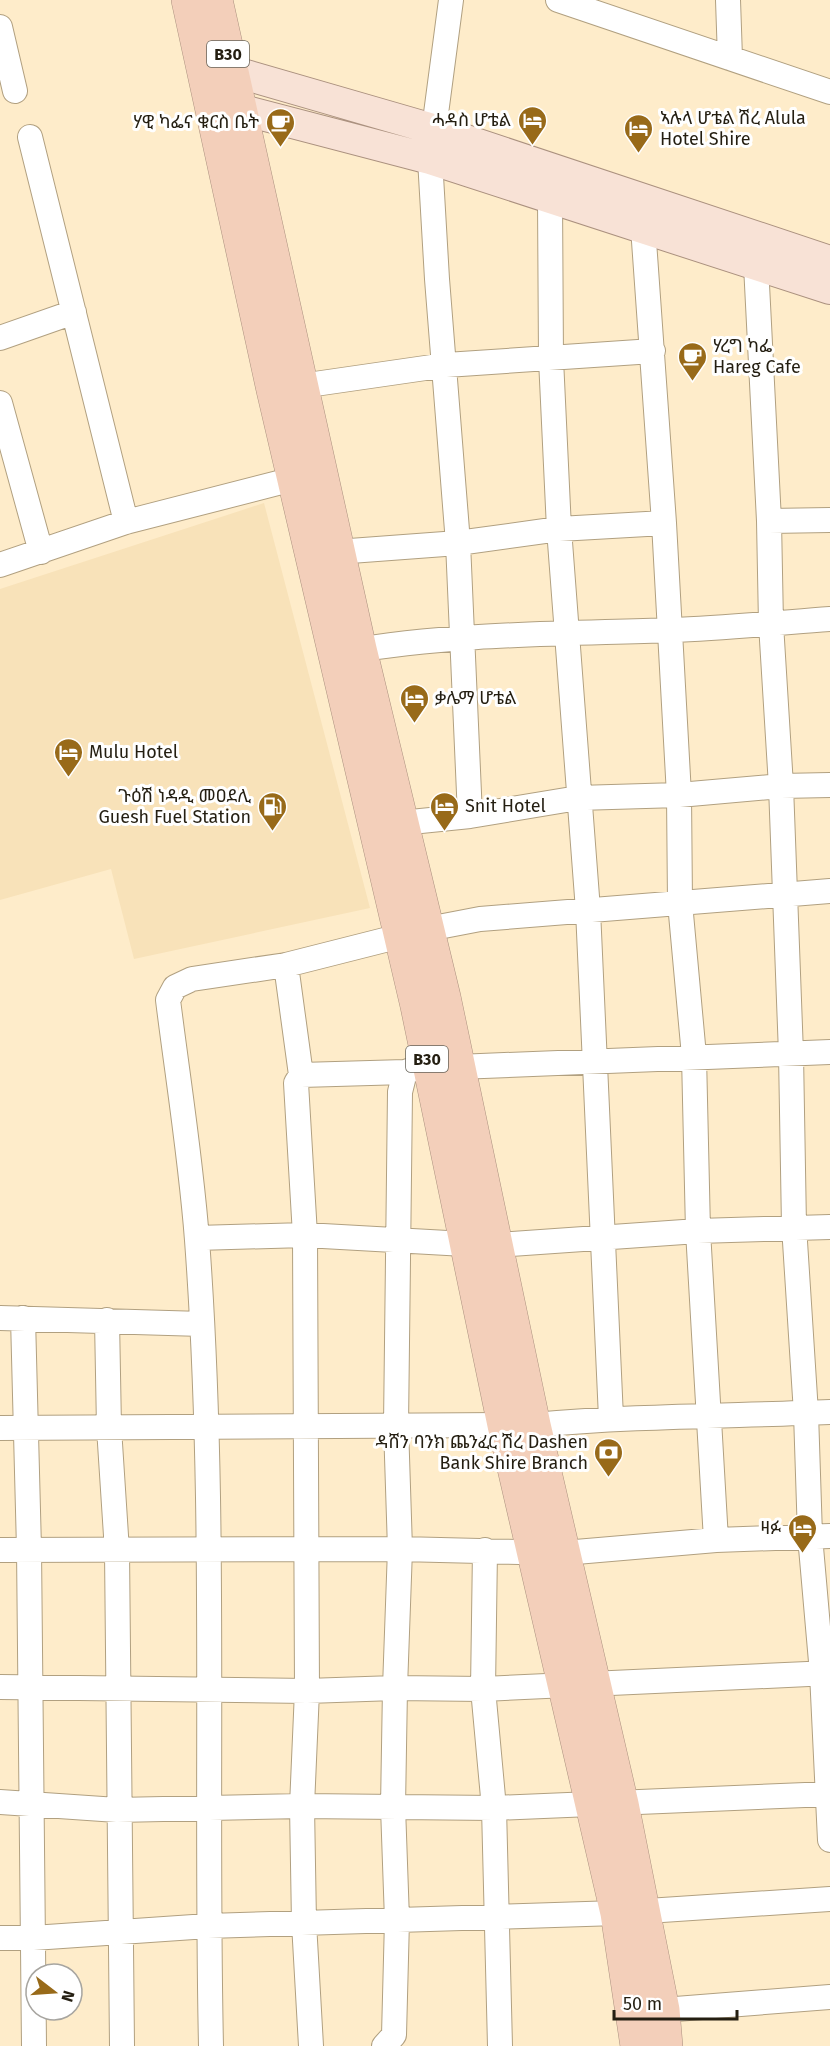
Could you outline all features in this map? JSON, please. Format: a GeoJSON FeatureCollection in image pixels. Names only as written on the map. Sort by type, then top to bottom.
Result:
{"type":"FeatureCollection","features":[{"type":"Feature","properties":{"kind":"highway","name":"B30"},"geometry":{"type":"LineString","coordinates":[[188,0],[219,73]]}},
{"type":"Feature","properties":{"kind":"highway","name":"B30"},"geometry":{"type":"LineString","coordinates":[[216,0],[219,73],[273,390],[309,475]]}},
{"type":"Feature","properties":{"kind":"highway","name":"B30"},"geometry":{"type":"LineString","coordinates":[[226,110],[301,386],[309,475],[347,652],[397,845],[413,933],[430,1068],[481,1245],[519,1425],[630,1912],[663,2010],[666,2046]]}},
{"type":"Feature","properties":{"kind":"highway","name":"B30"},"geometry":{"type":"LineString","coordinates":[[630,1912],[637,2046]]}},
{"type":"Feature","properties":{"kind":"main road"},"geometry":{"type":"LineString","coordinates":[[219,73],[433,144],[642,199],[830,261]]}},
{"type":"Feature","properties":{"kind":"main road"},"geometry":{"type":"LineString","coordinates":[[226,110],[433,144],[550,199],[830,289]]}},
{"type":"Feature","properties":{"kind":"street"},"geometry":{"type":"LineString","coordinates":[[451,0],[433,144],[437,279],[446,365],[458,543],[470,816]]}},
{"type":"Feature","properties":{"kind":"street"},"geometry":{"type":"LineString","coordinates":[[558,0],[830,93]]}},
{"type":"Feature","properties":{"kind":"street"},"geometry":{"type":"LineString","coordinates":[[728,0],[730,58]]}},
{"type":"Feature","properties":{"kind":"street"},"geometry":{"type":"LineString","coordinates":[[0,27],[15,91]]}},
{"type":"Feature","properties":{"kind":"street"},"geometry":{"type":"LineString","coordinates":[[30,137],[126,522]]}},
{"type":"Feature","properties":{"kind":"street"},"geometry":{"type":"LineString","coordinates":[[550,199],[551,359],[559,530],[588,910],[601,1239],[612,1418]]}},
{"type":"Feature","properties":{"kind":"street"},"geometry":{"type":"LineString","coordinates":[[642,199],[642,229],[653,351],[670,630],[678,795],[680,903],[694,1056],[698,1231],[716,1540]]}},
{"type":"Feature","properties":{"kind":"street"},"geometry":{"type":"LineString","coordinates":[[756,265],[769,521],[771,624],[781,786],[791,1054],[794,1226],[806,1413],[820,1536],[830,1840]]}},
{"type":"Feature","properties":{"kind":"street"},"geometry":{"type":"LineString","coordinates":[[0,338],[74,312]]}},
{"type":"Feature","properties":{"kind":"street"},"geometry":{"type":"LineString","coordinates":[[301,386],[446,365],[653,351]]}},
{"type":"Feature","properties":{"kind":"street"},"geometry":{"type":"LineString","coordinates":[[0,403],[40,552]]}},
{"type":"Feature","properties":{"kind":"street"},"geometry":{"type":"LineString","coordinates":[[0,565],[126,522],[309,475]]}},
{"type":"Feature","properties":{"kind":"street"},"geometry":{"type":"LineString","coordinates":[[769,521],[830,520]]}},
{"type":"Feature","properties":{"kind":"street"},"geometry":{"type":"LineString","coordinates":[[326,552],[458,543],[559,530],[664,523]]}},
{"type":"Feature","properties":{"kind":"street"},"geometry":{"type":"LineString","coordinates":[[347,652],[463,637],[670,630],[830,619]]}},
{"type":"Feature","properties":{"kind":"street"},"geometry":{"type":"LineString","coordinates":[[397,845],[470,816],[578,798],[678,795],[781,786],[830,785]]}},
{"type":"Feature","properties":{"kind":"street"},"geometry":{"type":"LineString","coordinates":[[211,2046],[208,1926],[210,1690],[202,1324],[197,1238],[168,1000],[175,987],[192,978],[286,965],[413,933],[480,919],[830,891]]}},
{"type":"Feature","properties":{"kind":"street"},"geometry":{"type":"LineString","coordinates":[[286,965],[301,1075],[296,1083],[305,1235],[304,1424],[307,1691],[302,1806],[304,1923],[311,2046]]}},
{"type":"Feature","properties":{"kind":"street"},"geometry":{"type":"LineString","coordinates":[[301,1075],[694,1056],[830,1052]]}},
{"type":"Feature","properties":{"kind":"street"},"geometry":{"type":"LineString","coordinates":[[384,2046],[394,2035],[397,1920],[393,1807],[400,1549],[396,1426],[400,1092],[430,1068]]}},
{"type":"Feature","properties":{"kind":"street"},"geometry":{"type":"LineString","coordinates":[[197,1238],[305,1235],[481,1245],[794,1226],[830,1227]]}},
{"type":"Feature","properties":{"kind":"street"},"geometry":{"type":"LineString","coordinates":[[33,2046],[29,1804],[29,1550],[24,1428],[11,1318],[202,1324]]}},
{"type":"Feature","properties":{"kind":"street"},"geometry":{"type":"LineString","coordinates":[[107,1320],[109,1428],[117,1551],[117,1810],[122,2046]]}},
{"type":"Feature","properties":{"kind":"street"},"geometry":{"type":"LineString","coordinates":[[0,1428],[304,1424],[519,1425],[612,1418],[708,1418],[830,1412]]}},
{"type":"Feature","properties":{"kind":"street"},"geometry":{"type":"LineString","coordinates":[[0,1550],[117,1551],[208,1548],[549,1552],[716,1540],[820,1536]]}},
{"type":"Feature","properties":{"kind":"street"},"geometry":{"type":"LineString","coordinates":[[485,1550],[483,1689],[494,1808],[500,2046]]}},
{"type":"Feature","properties":{"kind":"street"},"geometry":{"type":"LineString","coordinates":[[0,1687],[307,1691],[395,1688],[483,1689],[826,1673]]}},
{"type":"Feature","properties":{"kind":"street"},"geometry":{"type":"LineString","coordinates":[[0,1802],[117,1810],[302,1806],[494,1808],[829,1794]]}},
{"type":"Feature","properties":{"kind":"street"},"geometry":{"type":"LineString","coordinates":[[0,1938],[33,1938],[208,1926],[630,1912],[830,1899]]}},
{"type":"Feature","properties":{"kind":"street"},"geometry":{"type":"LineString","coordinates":[[663,2010],[830,1997]]}},
{"type":"Feature","properties":{"kind":"shaded area"},"geometry":{"type":"Polygon","coordinates":[[[264,503],[370,908],[134,959],[111,869],[0,900],[0,589],[264,503]]]}},
{"type":"Feature","properties":{"kind":"place","name":"ሓዳስ ሆቴል"},"geometry":{"type":"Point","coordinates":[532,146]}},
{"type":"Feature","properties":{"kind":"place","name":"ሃዊ ካፌና ቁርስ ቤት"},"geometry":{"type":"Point","coordinates":[280,148]}},
{"type":"Feature","properties":{"kind":"place","name":"ኣሉላ ሆቴል ሽረ Alula Hotel Shire"},"geometry":{"type":"Point","coordinates":[639,154]}},
{"type":"Feature","properties":{"kind":"place","name":"ሃረግ ካፌ Hareg Cafe"},"geometry":{"type":"Point","coordinates":[692,382]}},
{"type":"Feature","properties":{"kind":"place","name":"ቃሌማ ሆቴል"},"geometry":{"type":"Point","coordinates":[414,724]}},
{"type":"Feature","properties":{"kind":"place","name":"Mulu Hotel"},"geometry":{"type":"Point","coordinates":[68,778]}},
{"type":"Feature","properties":{"kind":"place","name":"ጉዕሽ ነዳዲ መዐደሊ Guesh Fuel Station"},"geometry":{"type":"Point","coordinates":[272,832]}},
{"type":"Feature","properties":{"kind":"place","name":"Snit Hotel"},"geometry":{"type":"Point","coordinates":[444,832]}},
{"type":"Feature","properties":{"kind":"place","name":"ዳሸን ባንክ ጨንፈር ሽረ Dashen Bank Shire Branch"},"geometry":{"type":"Point","coordinates":[609,1478]}},
{"type":"Feature","properties":{"kind":"place","name":"ዛፉ"},"geometry":{"type":"Point","coordinates":[802,1554]}}]}
